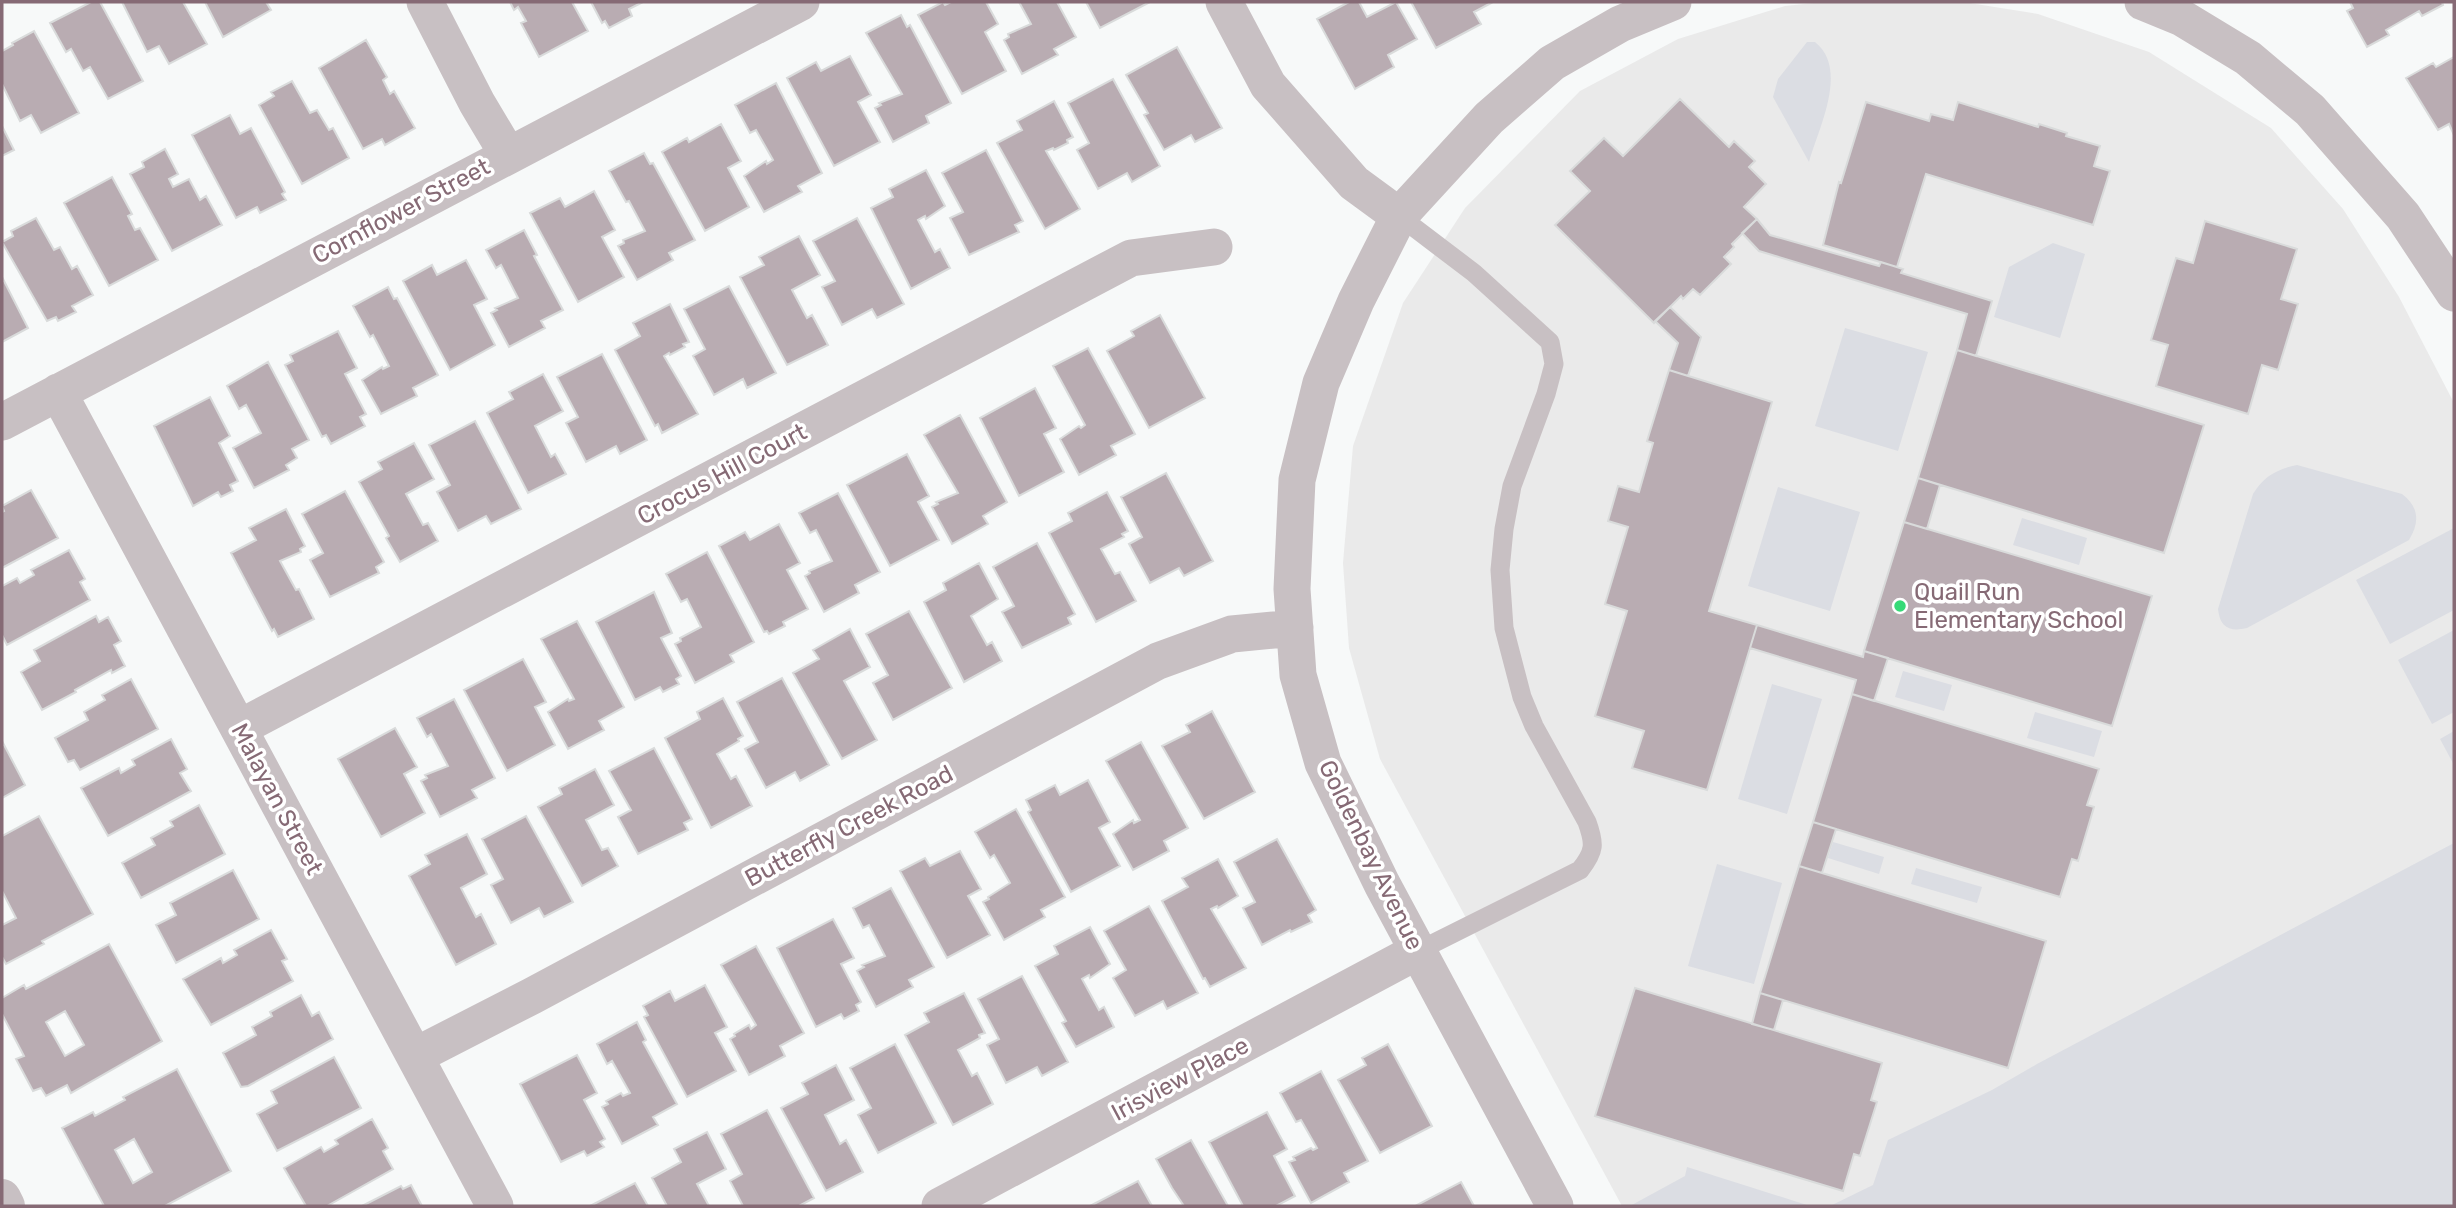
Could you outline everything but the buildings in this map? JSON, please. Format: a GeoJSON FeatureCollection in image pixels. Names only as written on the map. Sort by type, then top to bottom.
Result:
{"type":"FeatureCollection","features":[{"type":"Feature","properties":{"kind":"street"},"geometry":{"type":"LineString","coordinates":[[425,2],[477,103],[508,155]]}},
{"type":"Feature","properties":{"kind":"street","name":"Cornflower Street"},"geometry":{"type":"LineString","coordinates":[[2,422],[801,2]]}},
{"type":"Feature","properties":{"kind":"street"},"geometry":{"type":"LineString","coordinates":[[1224,2],[1268,85],[1354,183],[1399,216]]}},
{"type":"Feature","properties":{"kind":"street","name":"Goldenbay Avenue"},"geometry":{"type":"LineString","coordinates":[[1555,1206],[1418,951],[1323,763],[1298,675],[1292,589],[1297,480],[1321,383],[1356,301],[1399,216],[1489,118],[1552,63],[1620,24],[1673,2]]}},
{"type":"Feature","properties":{"kind":"street"},"geometry":{"type":"LineString","coordinates":[[2143,2],[2182,18],[2248,58],[2310,110],[2403,216],[2454,293]]}},
{"type":"Feature","properties":{"kind":"street","name":"Crocus Hill Court"},"geometry":{"type":"LineString","coordinates":[[239,728],[1131,258],[1214,247]]}},
{"type":"Feature","properties":{"kind":"street","name":"Malayan Street"},"geometry":{"type":"LineString","coordinates":[[58,392],[495,1206]]}},
{"type":"Feature","properties":{"kind":"street","name":"Butterfly Creek Road"},"geometry":{"type":"LineString","coordinates":[[415,1056],[1158,661],[1232,634],[1295,628]]}},
{"type":"Feature","properties":{"kind":"street","name":"Irisview Place"},"geometry":{"type":"LineString","coordinates":[[940,1206],[1418,951]]}},
{"type":"Feature","properties":{"kind":"street"},"geometry":{"type":"LineString","coordinates":[[2,1198],[6,1206]]}},
{"type":"Feature","properties":{"kind":"lane"},"geometry":{"type":"LineString","coordinates":[[1399,216],[1474,273],[1550,342],[1554,364],[1513,486],[1504,529],[1500,570],[1504,628],[1522,697],[1534,726],[1587,822],[1593,839],[1591,856],[1580,870],[1418,951]]}},
{"type":"Feature","properties":{"kind":"shaded area","name":"Quail Run Elementary School"},"geometry":{"type":"Polygon","coordinates":[[[1823,2],[1963,2],[2038,14],[2149,52],[2271,128],[2343,209],[2399,297],[2454,403],[2454,1206],[1622,1206],[1380,759],[1349,648],[1343,563],[1353,446],[1403,303],[1465,208],[1580,91],[1678,39],[1785,6],[1823,2]]]}},
{"type":"Feature","properties":{"kind":"shaded area"},"geometry":{"type":"Polygon","coordinates":[[[1807,42],[1815,42],[1825,53],[1830,67],[1831,83],[1824,116],[1809,162],[1773,97],[1778,79],[1807,42]]]}},
{"type":"Feature","properties":{"kind":"shaded area"},"geometry":{"type":"Polygon","coordinates":[[[2053,243],[2085,254],[2060,338],[1994,317],[2009,267],[2053,243]]]}},
{"type":"Feature","properties":{"kind":"shaded area"},"geometry":{"type":"Polygon","coordinates":[[[1845,328],[1928,352],[1898,451],[1815,426],[1845,328]]]}},
{"type":"Feature","properties":{"kind":"shaded area"},"geometry":{"type":"Polygon","coordinates":[[[2297,465],[2402,494],[2415,510],[2413,533],[2409,540],[2247,628],[2231,629],[2221,621],[2218,609],[2253,494],[2272,474],[2297,465]]]}},
{"type":"Feature","properties":{"kind":"shaded area"},"geometry":{"type":"Polygon","coordinates":[[[1778,487],[1860,512],[1830,611],[1748,586],[1778,487]]]}},
{"type":"Feature","properties":{"kind":"shaded area"},"geometry":{"type":"Polygon","coordinates":[[[2022,518],[2087,538],[2079,565],[2013,545],[2022,518]]]}},
{"type":"Feature","properties":{"kind":"shaded area"},"geometry":{"type":"Polygon","coordinates":[[[2454,528],[2454,610],[2390,644],[2356,580],[2454,528]]]}},
{"type":"Feature","properties":{"kind":"shaded area"},"geometry":{"type":"Polygon","coordinates":[[[2454,630],[2454,712],[2432,724],[2398,660],[2454,630]]]}},
{"type":"Feature","properties":{"kind":"shaded area"},"geometry":{"type":"Polygon","coordinates":[[[1903,671],[1952,685],[1944,711],[1895,697],[1903,671]]]}},
{"type":"Feature","properties":{"kind":"shaded area"},"geometry":{"type":"Polygon","coordinates":[[[1772,684],[1822,699],[1787,814],[1738,799],[1772,684]]]}},
{"type":"Feature","properties":{"kind":"shaded area"},"geometry":{"type":"Polygon","coordinates":[[[2035,712],[2102,731],[2094,757],[2027,738],[2035,712]]]}},
{"type":"Feature","properties":{"kind":"shaded area"},"geometry":{"type":"Polygon","coordinates":[[[2454,731],[2454,765],[2440,739],[2454,731]]]}},
{"type":"Feature","properties":{"kind":"shaded area"},"geometry":{"type":"Polygon","coordinates":[[[1833,842],[1884,857],[1879,874],[1828,858],[1833,842]]]}},
{"type":"Feature","properties":{"kind":"shaded area"},"geometry":{"type":"Polygon","coordinates":[[[2454,843],[2454,1206],[1830,1206],[1873,1185],[1888,1140],[1992,1090],[2454,843]]]}},
{"type":"Feature","properties":{"kind":"shaded area"},"geometry":{"type":"Polygon","coordinates":[[[1717,864],[1782,883],[1754,984],[1688,966],[1717,864]]]}},
{"type":"Feature","properties":{"kind":"shaded area"},"geometry":{"type":"Polygon","coordinates":[[[1916,868],[1982,887],[1977,903],[1911,884],[1916,868]]]}},
{"type":"Feature","properties":{"kind":"shaded area"},"geometry":{"type":"Polygon","coordinates":[[[1687,1167],[1810,1206],[1630,1206],[1685,1176],[1687,1167]]]}},
{"type":"Feature","properties":{"kind":"place","name":"Quail Run Elementary School"},"geometry":{"type":"Point","coordinates":[1900,606]}}]}
